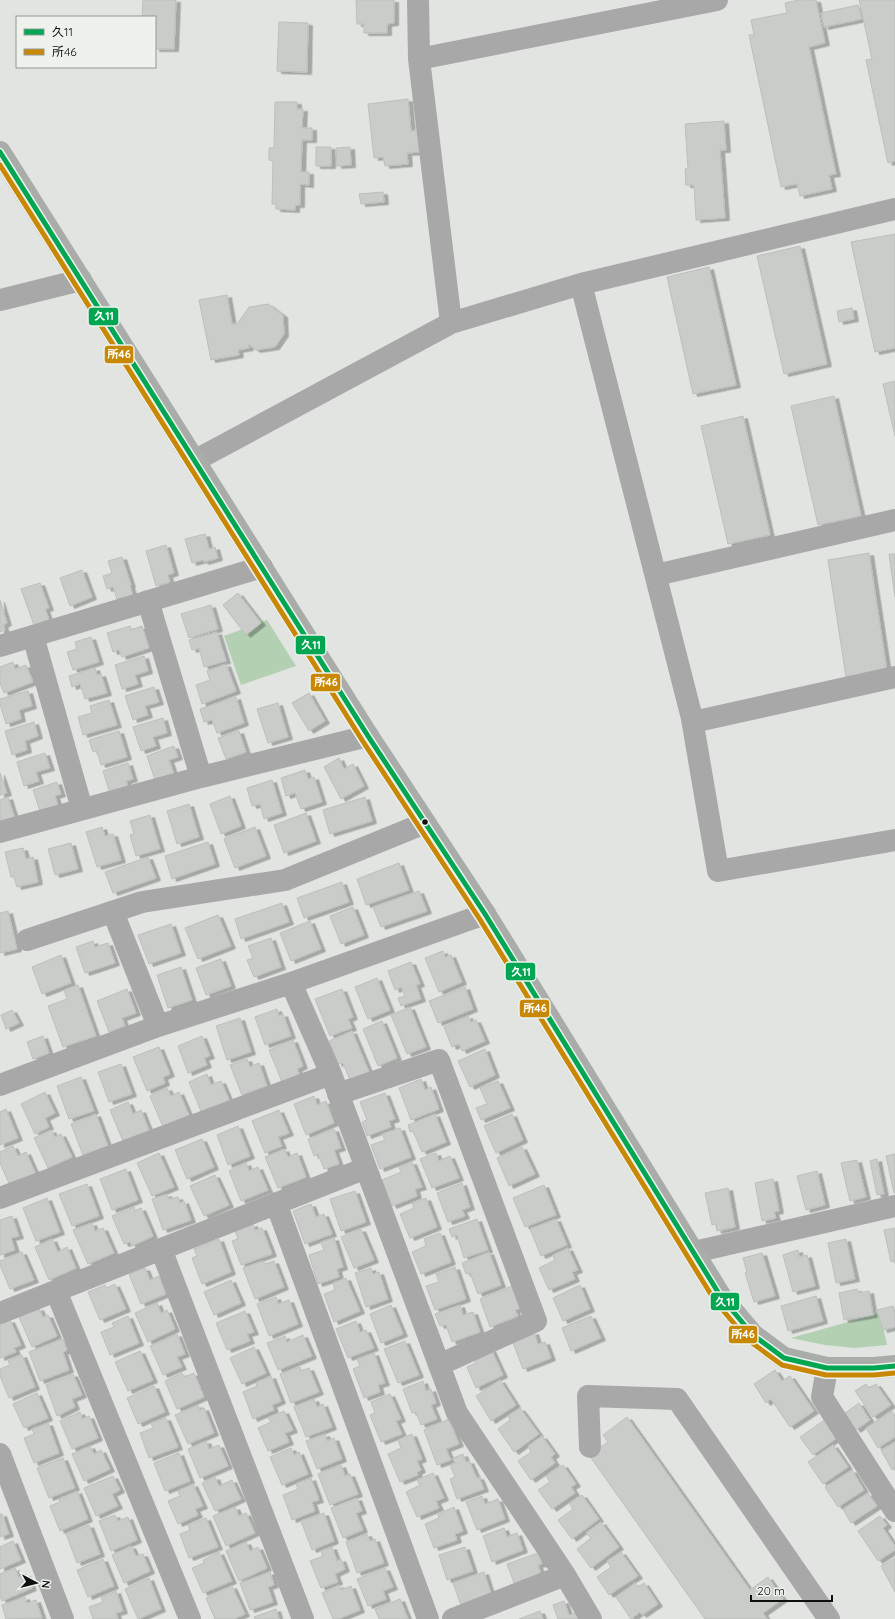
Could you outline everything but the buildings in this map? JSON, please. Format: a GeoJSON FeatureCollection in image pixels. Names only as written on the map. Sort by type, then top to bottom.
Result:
{"type":"FeatureCollection","features":[{"type":"Feature","properties":{"kind":"main road"},"geometry":{"type":"LineString","coordinates":[[0,152],[196,460],[368,736],[485,914],[722,1297],[753,1335],[784,1358],[827,1368],[895,1366]]}},
{"type":"Feature","properties":{"kind":"street"},"geometry":{"type":"LineString","coordinates":[[418,0],[419,59],[451,323]]}},
{"type":"Feature","properties":{"kind":"street"},"geometry":{"type":"LineString","coordinates":[[419,59],[717,0]]}},
{"type":"Feature","properties":{"kind":"street"},"geometry":{"type":"LineString","coordinates":[[196,460],[451,323],[581,284],[895,209]]}},
{"type":"Feature","properties":{"kind":"street"},"geometry":{"type":"LineString","coordinates":[[0,300],[81,280]]}},
{"type":"Feature","properties":{"kind":"street"},"geometry":{"type":"LineString","coordinates":[[581,284],[693,722],[895,677]]}},
{"type":"Feature","properties":{"kind":"street"},"geometry":{"type":"LineString","coordinates":[[656,575],[895,520]]}},
{"type":"Feature","properties":{"kind":"street"},"geometry":{"type":"LineString","coordinates":[[0,646],[262,567]]}},
{"type":"Feature","properties":{"kind":"street"},"geometry":{"type":"LineString","coordinates":[[148,601],[201,777]]}},
{"type":"Feature","properties":{"kind":"street"},"geometry":{"type":"LineString","coordinates":[[33,636],[82,809]]}},
{"type":"Feature","properties":{"kind":"street"},"geometry":{"type":"LineString","coordinates":[[691,713],[718,871],[895,840]]}},
{"type":"Feature","properties":{"kind":"street"},"geometry":{"type":"LineString","coordinates":[[0,832],[201,777],[368,736]]}},
{"type":"Feature","properties":{"kind":"street"},"geometry":{"type":"LineString","coordinates":[[27,940],[142,902],[285,880],[424,823]]}},
{"type":"Feature","properties":{"kind":"street"},"geometry":{"type":"LineString","coordinates":[[114,912],[158,1026]]}},
{"type":"Feature","properties":{"kind":"street"},"geometry":{"type":"LineString","coordinates":[[0,1085],[158,1026],[291,983],[485,914]]}},
{"type":"Feature","properties":{"kind":"street"},"geometry":{"type":"LineString","coordinates":[[291,983],[331,1074],[457,1413],[564,1575],[591,1619]]}},
{"type":"Feature","properties":{"kind":"street"},"geometry":{"type":"LineString","coordinates":[[338,1094],[439,1060],[536,1321],[439,1364]]}},
{"type":"Feature","properties":{"kind":"street"},"geometry":{"type":"LineString","coordinates":[[0,1198],[331,1074]]}},
{"type":"Feature","properties":{"kind":"street"},"geometry":{"type":"LineString","coordinates":[[0,1313],[366,1168]]}},
{"type":"Feature","properties":{"kind":"street"},"geometry":{"type":"LineString","coordinates":[[276,1203],[428,1619]]}},
{"type":"Feature","properties":{"kind":"street"},"geometry":{"type":"LineString","coordinates":[[694,1252],[895,1206]]}},
{"type":"Feature","properties":{"kind":"street"},"geometry":{"type":"LineString","coordinates":[[160,1249],[303,1619]]}},
{"type":"Feature","properties":{"kind":"street"},"geometry":{"type":"LineString","coordinates":[[56,1291],[190,1619]]}},
{"type":"Feature","properties":{"kind":"street"},"geometry":{"type":"LineString","coordinates":[[827,1368],[822,1397],[895,1511]]}},
{"type":"Feature","properties":{"kind":"street"},"geometry":{"type":"LineString","coordinates":[[590,1447],[588,1396],[677,1399],[829,1619]]}},
{"type":"Feature","properties":{"kind":"street"},"geometry":{"type":"LineString","coordinates":[[0,1454],[63,1619]]}},
{"type":"Feature","properties":{"kind":"street"},"geometry":{"type":"LineString","coordinates":[[453,1619],[564,1575]]}},
{"type":"Feature","properties":{"kind":"green space"},"geometry":{"type":"Polygon","coordinates":[[[267,620],[296,666],[241,685],[224,636],[267,620]]]}},
{"type":"Feature","properties":{"kind":"green space"},"geometry":{"type":"Polygon","coordinates":[[[880,1313],[887,1345],[854,1348],[825,1345],[791,1338],[880,1313]]]}},
{"type":"Feature","properties":{"kind":"transit line","name":"久11"},"geometry":{"type":"LineString","coordinates":[[0,152],[368,736],[485,914],[721,1297],[753,1335],[784,1358],[827,1368],[874,1368],[895,1366]]}},
{"type":"Feature","properties":{"kind":"transit line","name":"所46"},"geometry":{"type":"LineString","coordinates":[[0,165],[362,740],[479,918],[715,1301],[748,1340],[782,1365],[826,1375],[874,1375],[895,1373]]}}]}
